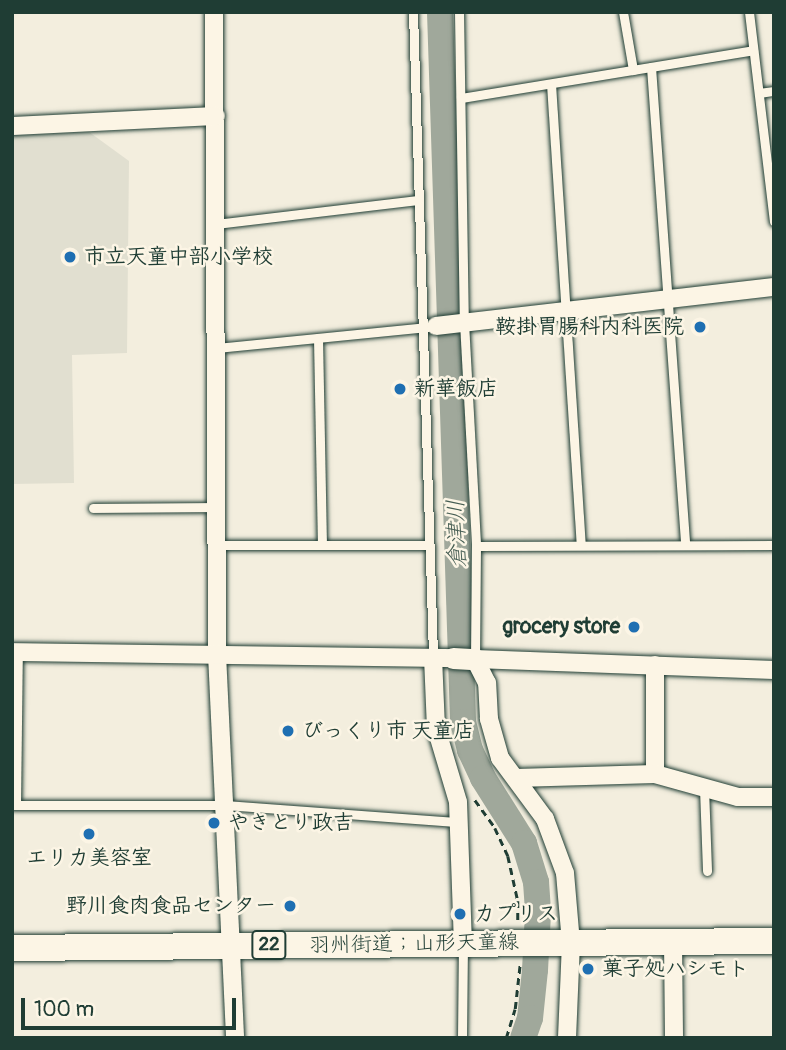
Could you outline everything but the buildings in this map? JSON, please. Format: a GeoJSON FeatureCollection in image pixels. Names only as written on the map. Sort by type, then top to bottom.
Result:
{"type":"FeatureCollection","features":[{"type":"Feature","properties":{"kind":"main road","name":"羽州街道；山形天童線"},"geometry":{"type":"LineString","coordinates":[[12,948],[774,941]]}},
{"type":"Feature","properties":{"kind":"street"},"geometry":{"type":"LineString","coordinates":[[214,12],[217,654],[235,1038]]}},
{"type":"Feature","properties":{"kind":"street"},"geometry":{"type":"LineString","coordinates":[[12,126],[216,116]]}},
{"type":"Feature","properties":{"kind":"street"},"geometry":{"type":"LineString","coordinates":[[429,326],[774,287]]}},
{"type":"Feature","properties":{"kind":"street"},"geometry":{"type":"LineString","coordinates":[[15,652],[443,658],[774,670]]}},
{"type":"Feature","properties":{"kind":"street"},"geometry":{"type":"LineString","coordinates":[[443,658],[436,728],[458,802],[463,944]]}},
{"type":"Feature","properties":{"kind":"street"},"geometry":{"type":"LineString","coordinates":[[475,659],[487,683],[494,739],[500,758],[545,819],[559,853],[568,891],[567,1038]]}},
{"type":"Feature","properties":{"kind":"street"},"geometry":{"type":"LineString","coordinates":[[655,665],[655,774]]}},
{"type":"Feature","properties":{"kind":"street"},"geometry":{"type":"LineString","coordinates":[[516,778],[655,774],[738,797],[774,797]]}},
{"type":"Feature","properties":{"kind":"street"},"geometry":{"type":"LineString","coordinates":[[673,941],[674,1038]]}},
{"type":"Feature","properties":{"kind":"lane"},"geometry":{"type":"LineString","coordinates":[[413,12],[418,200],[429,326],[429,545],[443,658]]}},
{"type":"Feature","properties":{"kind":"lane"},"geometry":{"type":"LineString","coordinates":[[459,12],[464,322],[476,546],[475,659]]}},
{"type":"Feature","properties":{"kind":"lane"},"geometry":{"type":"LineString","coordinates":[[623,12],[633,70]]}},
{"type":"Feature","properties":{"kind":"lane"},"geometry":{"type":"LineString","coordinates":[[749,12],[774,222]]}},
{"type":"Feature","properties":{"kind":"lane"},"geometry":{"type":"LineString","coordinates":[[461,97],[753,50]]}},
{"type":"Feature","properties":{"kind":"lane"},"geometry":{"type":"LineString","coordinates":[[651,67],[685,544]]}},
{"type":"Feature","properties":{"kind":"lane"},"geometry":{"type":"LineString","coordinates":[[551,84],[568,311],[581,543]]}},
{"type":"Feature","properties":{"kind":"lane"},"geometry":{"type":"LineString","coordinates":[[759,93],[774,91]]}},
{"type":"Feature","properties":{"kind":"lane"},"geometry":{"type":"LineString","coordinates":[[216,224],[418,200]]}},
{"type":"Feature","properties":{"kind":"lane"},"geometry":{"type":"LineString","coordinates":[[216,348],[429,326]]}},
{"type":"Feature","properties":{"kind":"lane"},"geometry":{"type":"LineString","coordinates":[[318,338],[322,544]]}},
{"type":"Feature","properties":{"kind":"lane"},"geometry":{"type":"LineString","coordinates":[[93,508],[216,507]]}},
{"type":"Feature","properties":{"kind":"lane"},"geometry":{"type":"LineString","coordinates":[[476,546],[581,543],[774,545]]}},
{"type":"Feature","properties":{"kind":"lane"},"geometry":{"type":"LineString","coordinates":[[215,545],[429,545]]}},
{"type":"Feature","properties":{"kind":"lane"},"geometry":{"type":"LineString","coordinates":[[15,652],[14,805],[225,805],[459,822]]}},
{"type":"Feature","properties":{"kind":"lane"},"geometry":{"type":"LineString","coordinates":[[704,788],[707,871]]}},
{"type":"Feature","properties":{"kind":"lane"},"geometry":{"type":"LineString","coordinates":[[462,1038],[463,944]]}},
{"type":"Feature","properties":{"kind":"path"},"geometry":{"type":"LineString","coordinates":[[458,802],[474,800],[495,828],[508,856],[518,901],[522,943],[519,979],[506,1038]]}},
{"type":"Feature","properties":{"kind":"shaded area","name":"市立天童中部小学校"},"geometry":{"type":"Polygon","coordinates":[[[85,129],[129,161],[127,353],[72,355],[74,483],[12,484],[12,132],[85,129]]]}},
{"type":"Feature","properties":{"kind":"waterway","name":"倉津川"},"geometry":{"type":"LineString","coordinates":[[440,12],[463,722],[470,750],[483,778],[524,843],[536,882],[538,913],[535,970],[530,1018],[523,1038]]}},
{"type":"Feature","properties":{"kind":"place","name":"市立天童中部小学校"},"geometry":{"type":"Point","coordinates":[70,257]}},
{"type":"Feature","properties":{"kind":"place","name":"鞍掛胃腸科内科医院"},"geometry":{"type":"Point","coordinates":[700,327]}},
{"type":"Feature","properties":{"kind":"place","name":"新華飯店"},"geometry":{"type":"Point","coordinates":[400,389]}},
{"type":"Feature","properties":{"kind":"place","name":"grocery store"},"geometry":{"type":"Point","coordinates":[634,627]}},
{"type":"Feature","properties":{"kind":"place","name":"びっくり市 天童店"},"geometry":{"type":"Point","coordinates":[288,731]}},
{"type":"Feature","properties":{"kind":"place","name":"やきとり政吉"},"geometry":{"type":"Point","coordinates":[214,823]}},
{"type":"Feature","properties":{"kind":"place","name":"エリカ美容室"},"geometry":{"type":"Point","coordinates":[89,834]}},
{"type":"Feature","properties":{"kind":"place","name":"野川食肉食品センター"},"geometry":{"type":"Point","coordinates":[290,906]}},
{"type":"Feature","properties":{"kind":"place","name":"カプリス"},"geometry":{"type":"Point","coordinates":[460,914]}},
{"type":"Feature","properties":{"kind":"place","name":"菓子処ハシモト"},"geometry":{"type":"Point","coordinates":[588,969]}}]}
